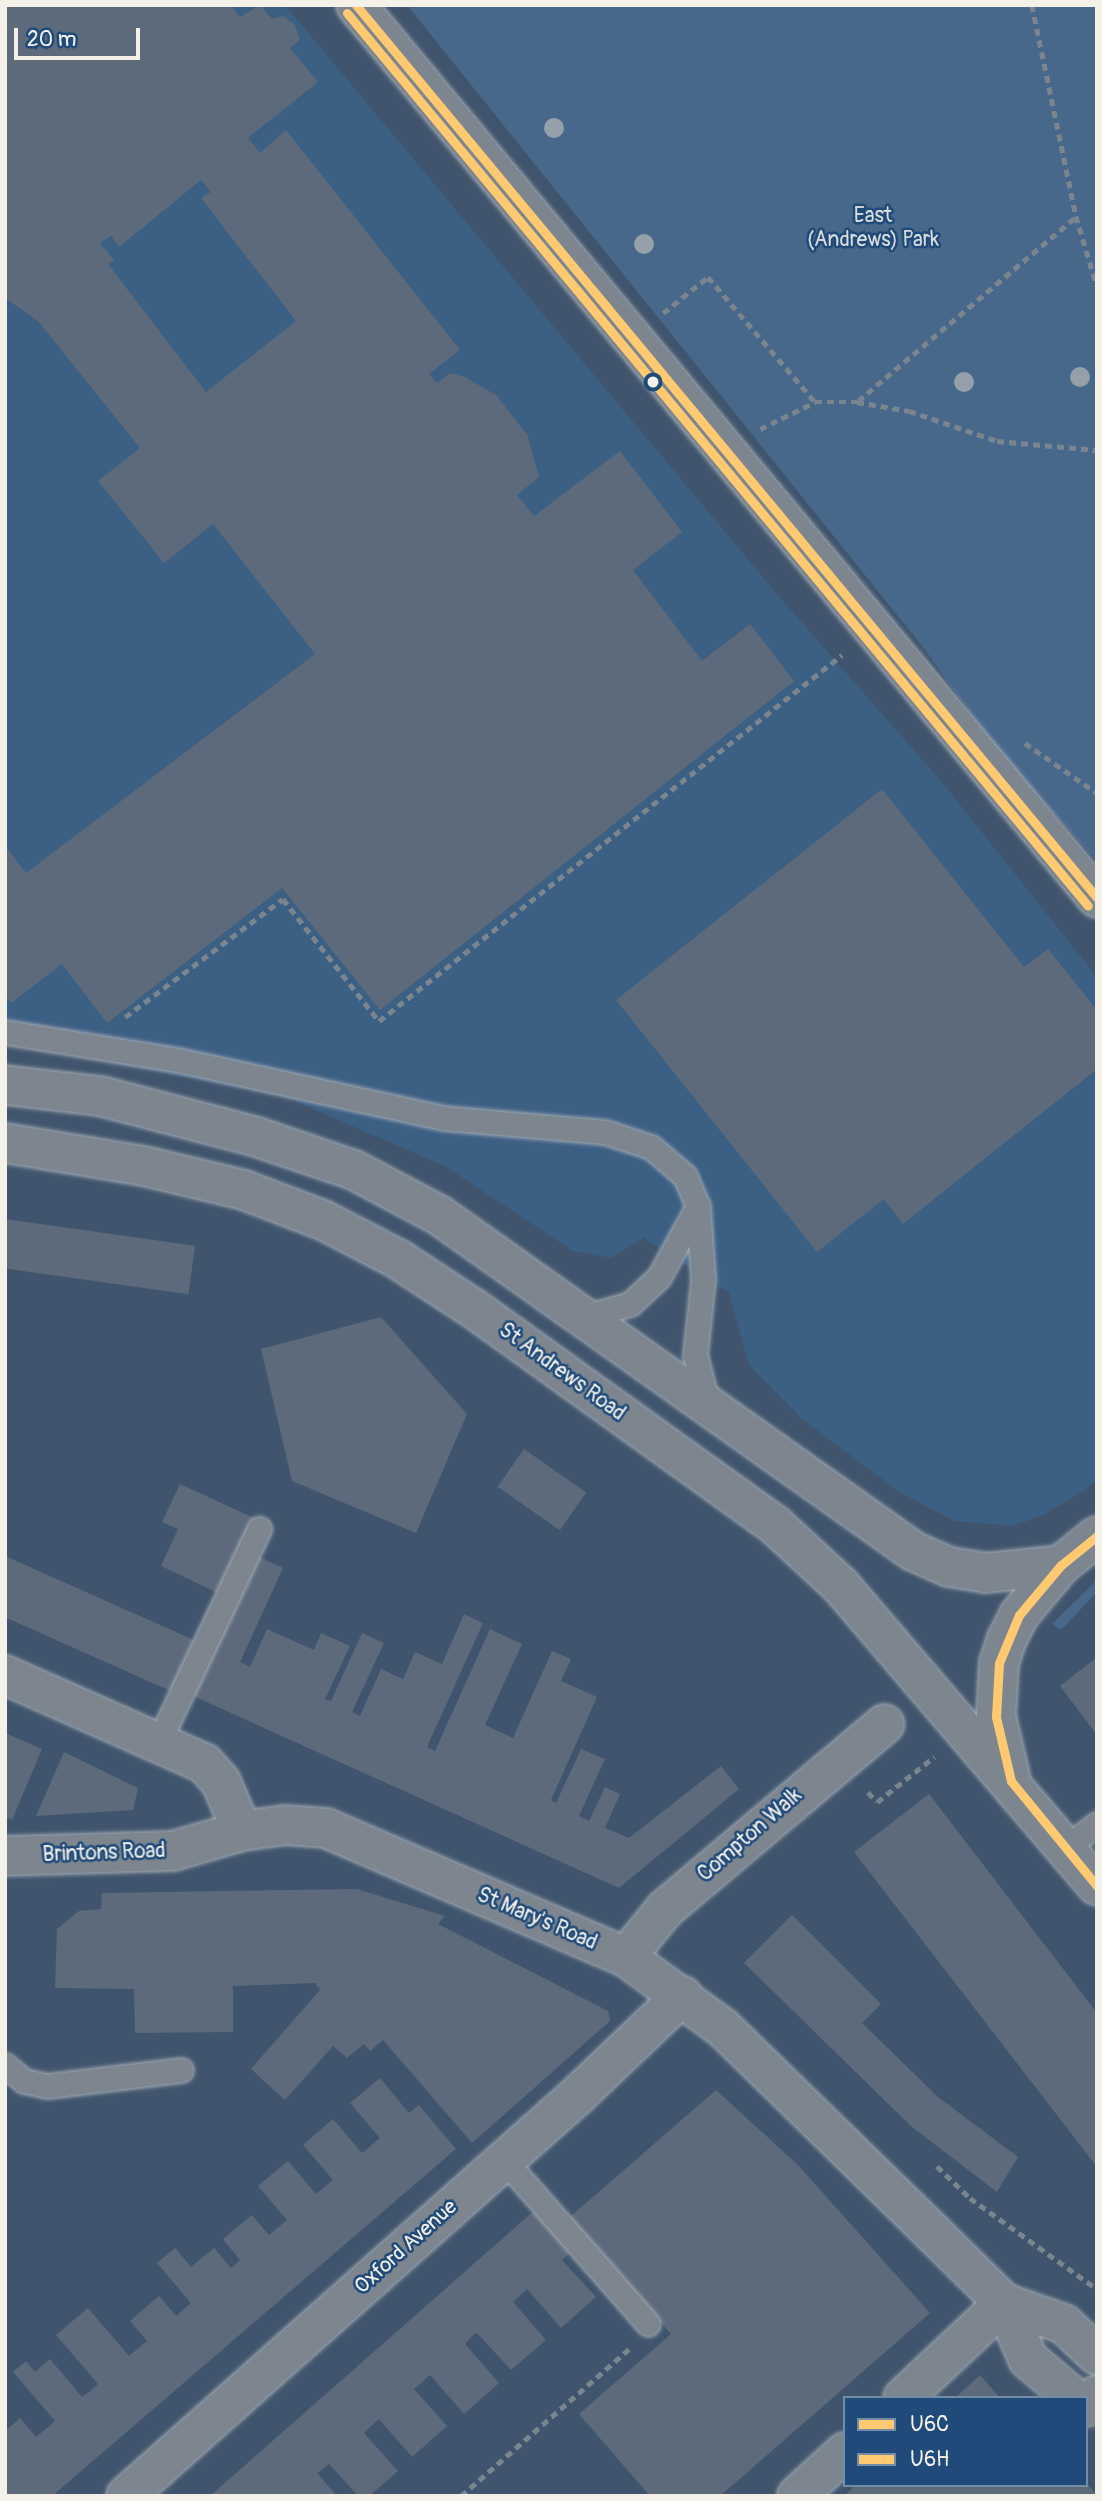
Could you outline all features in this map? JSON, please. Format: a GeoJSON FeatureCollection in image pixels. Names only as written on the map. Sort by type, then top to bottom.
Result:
{"type":"FeatureCollection","features":[{"type":"Feature","properties":{"kind":"street"},"geometry":{"type":"LineString","coordinates":[[356,5],[725,454],[1097,898]]}},
{"type":"Feature","properties":{"kind":"street"},"geometry":{"type":"LineString","coordinates":[[5,1085],[100,1096],[257,1137],[354,1170],[439,1215],[914,1551],[937,1562],[985,1573],[1061,1565]]}},
{"type":"Feature","properties":{"kind":"street","name":"St Andrews Road"},"geometry":{"type":"LineString","coordinates":[[5,1143],[144,1166],[244,1190],[323,1220],[398,1259],[775,1525],[841,1586],[1011,1781],[1097,1886]]}},
{"type":"Feature","properties":{"kind":"street"},"geometry":{"type":"LineString","coordinates":[[1011,1781],[996,1717],[999,1663],[1019,1615],[1061,1565],[1097,1536]]}},
{"type":"Feature","properties":{"kind":"street"},"geometry":{"type":"LineString","coordinates":[[5,1675],[204,1763],[221,1782],[242,1831]]}},
{"type":"Feature","properties":{"kind":"street","name":"Compton Walk"},"geometry":{"type":"LineString","coordinates":[[626,1957],[665,1909],[885,1724]]}},
{"type":"Feature","properties":{"kind":"street","name":"St Mary's Road"},"geometry":{"type":"LineString","coordinates":[[242,1831],[285,1825],[326,1828],[626,1957],[723,2028],[1004,2303],[1028,2359],[1072,2396]]}},
{"type":"Feature","properties":{"kind":"street","name":"Brintons Road"},"geometry":{"type":"LineString","coordinates":[[5,1856],[173,1851],[242,1831]]}},
{"type":"Feature","properties":{"kind":"street","name":"Oxford Avenue"},"geometry":{"type":"LineString","coordinates":[[126,2496],[503,2160],[682,1996]]}},
{"type":"Feature","properties":{"kind":"street"},"geometry":{"type":"LineString","coordinates":[[905,2396],[1004,2303]]}},
{"type":"Feature","properties":{"kind":"street","name":"St Mary's Road"},"geometry":{"type":"LineString","coordinates":[[1004,2303],[1064,2324],[1097,2355]]}},
{"type":"Feature","properties":{"kind":"street"},"geometry":{"type":"LineString","coordinates":[[814,2491],[843,2455]]}},
{"type":"Feature","properties":{"kind":"lane"},"geometry":{"type":"LineString","coordinates":[[5,1032],[191,1063],[443,1118],[605,1132],[651,1147],[685,1176],[698,1206],[704,1264],[695,1355],[709,1408]]}},
{"type":"Feature","properties":{"kind":"lane"},"geometry":{"type":"LineString","coordinates":[[584,1317],[630,1304],[650,1286],[698,1206]]}},
{"type":"Feature","properties":{"kind":"lane"},"geometry":{"type":"LineString","coordinates":[[158,1743],[259,1529]]}},
{"type":"Feature","properties":{"kind":"lane"},"geometry":{"type":"LineString","coordinates":[[1065,1848],[1097,1824]]}},
{"type":"Feature","properties":{"kind":"lane"},"geometry":{"type":"LineString","coordinates":[[5,2065],[24,2081],[47,2086],[181,2070]]}},
{"type":"Feature","properties":{"kind":"lane"},"geometry":{"type":"LineString","coordinates":[[503,2160],[642,2333]]}},
{"type":"Feature","properties":{"kind":"path"},"geometry":{"type":"LineString","coordinates":[[1032,5],[1076,216],[1097,286]]}},
{"type":"Feature","properties":{"kind":"path"},"geometry":{"type":"LineString","coordinates":[[857,402],[1076,216]]}},
{"type":"Feature","properties":{"kind":"path"},"geometry":{"type":"LineString","coordinates":[[630,339],[708,277],[815,402]]}},
{"type":"Feature","properties":{"kind":"path"},"geometry":{"type":"LineString","coordinates":[[725,454],[776,418],[815,402],[857,402],[909,411],[997,441],[1097,450]]}},
{"type":"Feature","properties":{"kind":"path"},"geometry":{"type":"LineString","coordinates":[[119,1021],[283,899],[379,1021],[873,631]]}},
{"type":"Feature","properties":{"kind":"path"},"geometry":{"type":"LineString","coordinates":[[877,1802],[938,1754]]}},
{"type":"Feature","properties":{"kind":"path"},"geometry":{"type":"LineString","coordinates":[[937,2166],[970,2198],[1097,2289]]}},
{"type":"Feature","properties":{"kind":"path"},"geometry":{"type":"LineString","coordinates":[[461,2496],[642,2333]]}},
{"type":"Feature","properties":{"kind":"shaded area"},"geometry":{"type":"Polygon","coordinates":[[[5,5],[285,5],[776,593],[941,781],[1097,977],[1097,1480],[1082,1492],[1041,1516],[1012,1526],[954,1521],[901,1493],[802,1419],[749,1365],[729,1293],[644,1238],[611,1258],[573,1251],[445,1166],[285,1097],[5,1042],[5,5]]]}},
{"type":"Feature","properties":{"kind":"green space","name":"East (Andrews) Park"},"geometry":{"type":"Polygon","coordinates":[[[407,5],[1097,5],[1097,861],[997,751],[926,651],[407,5]]]}},
{"type":"Feature","properties":{"kind":"green space"},"geometry":{"type":"Polygon","coordinates":[[[1097,1580],[1097,1592],[1061,1630],[1052,1624],[1097,1580]]]}},
{"type":"Feature","properties":{"kind":"building"},"geometry":{"type":"Polygon","coordinates":[[[5,5],[231,5],[240,17],[260,5],[272,19],[283,16],[295,25],[300,40],[290,48],[318,82],[248,138],[260,153],[286,130],[460,350],[429,374],[437,383],[450,373],[465,377],[496,395],[528,436],[539,477],[517,495],[534,516],[620,451],[682,532],[633,570],[702,661],[750,624],[794,681],[380,1010],[282,888],[107,1023],[62,964],[11,1003],[5,996],[5,846],[26,873],[315,654],[213,524],[164,563],[98,481],[140,448],[38,321],[5,298],[5,5]],[[201,180],[119,247],[111,236],[100,243],[114,260],[108,264],[206,392],[296,321],[201,198],[211,192],[201,180]]]}},
{"type":"Feature","properties":{"kind":"building"},"geometry":{"type":"Polygon","coordinates":[[[882,789],[1024,967],[1048,949],[1097,1010],[1097,1069],[903,1224],[884,1199],[817,1252],[616,1000],[882,789]]]}},
{"type":"Feature","properties":{"kind":"building"},"geometry":{"type":"Polygon","coordinates":[[[5,1219],[195,1246],[188,1294],[5,1268],[5,1219]]]}},
{"type":"Feature","properties":{"kind":"building"},"geometry":{"type":"Polygon","coordinates":[[[381,1317],[467,1414],[416,1533],[292,1481],[261,1349],[381,1317]]]}},
{"type":"Feature","properties":{"kind":"building"},"geometry":{"type":"Polygon","coordinates":[[[524,1449],[586,1493],[560,1530],[498,1487],[524,1449]]]}},
{"type":"Feature","properties":{"kind":"building"},"geometry":{"type":"Polygon","coordinates":[[[180,1484],[254,1518],[218,1593],[161,1566],[178,1529],[162,1522],[180,1484]]]}},
{"type":"Feature","properties":{"kind":"building"},"geometry":{"type":"Polygon","coordinates":[[[255,1555],[283,1568],[240,1662],[250,1667],[267,1629],[314,1650],[321,1633],[350,1646],[325,1699],[331,1701],[362,1633],[384,1643],[352,1712],[360,1716],[381,1669],[403,1679],[415,1652],[442,1664],[464,1614],[483,1623],[427,1747],[435,1751],[490,1629],[522,1644],[485,1725],[513,1738],[552,1651],[571,1659],[561,1681],[597,1697],[551,1800],[556,1803],[581,1749],[605,1759],[579,1816],[589,1821],[605,1787],[620,1794],[605,1828],[629,1838],[721,1766],[739,1789],[619,1888],[191,1695],[255,1555]]]}},
{"type":"Feature","properties":{"kind":"building"},"geometry":{"type":"Polygon","coordinates":[[[5,1556],[195,1641],[172,1692],[5,1617],[5,1556]]]}},
{"type":"Feature","properties":{"kind":"building"},"geometry":{"type":"Polygon","coordinates":[[[1097,1657],[1097,1735],[1060,1686],[1097,1657]]]}},
{"type":"Feature","properties":{"kind":"building"},"geometry":{"type":"Polygon","coordinates":[[[5,1733],[42,1749],[12,1820],[5,1817],[5,1733]]]}},
{"type":"Feature","properties":{"kind":"building"},"geometry":{"type":"Polygon","coordinates":[[[64,1752],[138,1788],[133,1810],[36,1816],[64,1752]]]}},
{"type":"Feature","properties":{"kind":"building"},"geometry":{"type":"Polygon","coordinates":[[[929,1794],[1097,2013],[1097,2167],[854,1852],[929,1794]]]}},
{"type":"Feature","properties":{"kind":"building"},"geometry":{"type":"Polygon","coordinates":[[[357,1889],[445,1916],[438,1924],[608,2011],[610,2021],[472,2143],[383,2040],[370,2051],[364,2044],[347,2058],[333,2046],[285,2100],[251,2069],[320,1990],[315,1983],[233,1986],[233,2032],[135,2033],[134,1989],[55,1988],[57,1929],[79,1911],[101,1909],[102,1893],[357,1889]]]}},
{"type":"Feature","properties":{"kind":"building"},"geometry":{"type":"Polygon","coordinates":[[[792,1915],[881,2004],[862,2023],[938,2097],[1018,2157],[997,2192],[912,2127],[744,1963],[792,1915]]]}},
{"type":"Feature","properties":{"kind":"building"},"geometry":{"type":"Polygon","coordinates":[[[380,2078],[409,2113],[419,2105],[456,2149],[52,2496],[5,2496],[5,2431],[20,2418],[36,2437],[55,2421],[13,2372],[26,2361],[35,2372],[50,2359],[82,2397],[90,2391],[98,2384],[56,2335],[88,2308],[129,2356],[147,2341],[130,2321],[159,2296],[176,2316],[191,2303],[157,2263],[175,2248],[191,2267],[214,2248],[231,2268],[240,2260],[223,2239],[252,2215],[269,2235],[287,2220],[258,2186],[288,2161],[316,2194],[333,2180],[303,2145],[333,2119],[362,2153],[380,2138],[350,2103],[380,2078]]]}},
{"type":"Feature","properties":{"kind":"building"},"geometry":{"type":"Polygon","coordinates":[[[716,2090],[798,2165],[930,2313],[720,2496],[650,2496],[579,2414],[671,2334],[570,2217],[716,2090]]]}},
{"type":"Feature","properties":{"kind":"building"},"geometry":{"type":"Polygon","coordinates":[[[535,2210],[571,2252],[562,2260],[596,2297],[561,2328],[527,2289],[513,2302],[546,2340],[511,2370],[477,2333],[472,2336],[465,2344],[499,2383],[464,2414],[430,2375],[414,2389],[447,2426],[412,2457],[379,2419],[372,2425],[364,2433],[398,2471],[369,2496],[358,2496],[329,2464],[317,2473],[337,2496],[210,2496],[535,2210]]]}},
{"type":"Feature","properties":{"kind":"building"},"geometry":{"type":"Polygon","coordinates":[[[980,2375],[998,2396],[957,2396],[980,2375]]]}},
{"type":"Feature","properties":{"kind":"building"},"geometry":{"type":"Polygon","coordinates":[[[1088,2485],[1097,2496],[844,2496],[854,2487],[1088,2487],[1088,2485]]]}},
{"type":"Feature","properties":{"kind":"transit line","name":"U6C"},"geometry":{"type":"LineString","coordinates":[[356,5],[1097,898]]}},
{"type":"Feature","properties":{"kind":"transit line","name":"U6H"},"geometry":{"type":"LineString","coordinates":[[347,13],[1088,906]]}},
{"type":"Feature","properties":{"kind":"transit line","name":"U6C"},"geometry":{"type":"LineString","coordinates":[[1097,1536],[1061,1565],[1019,1615],[999,1663],[996,1717],[1011,1781],[1097,1886]]}}]}
